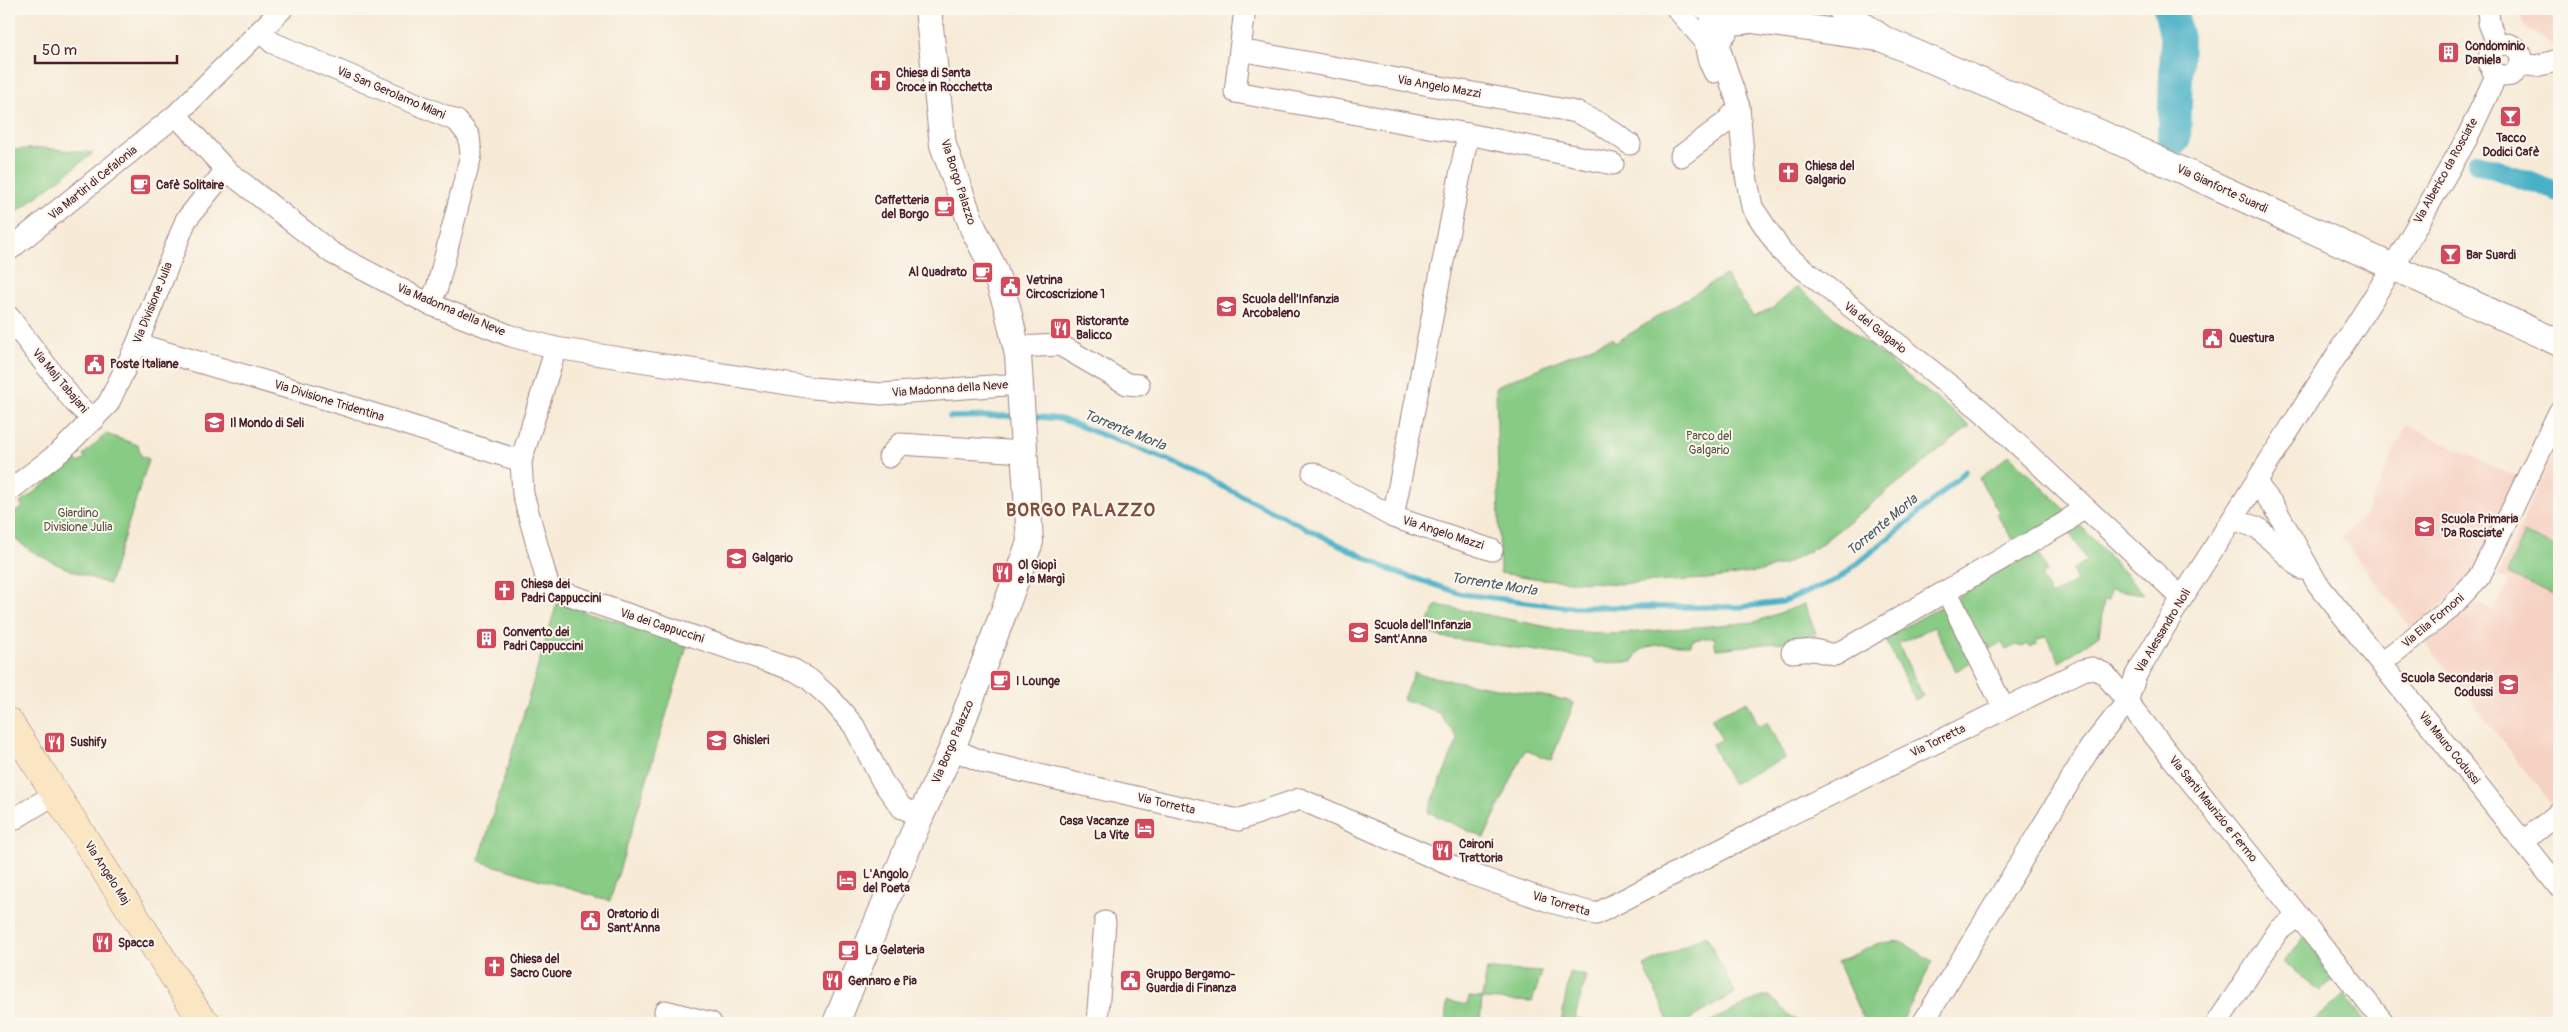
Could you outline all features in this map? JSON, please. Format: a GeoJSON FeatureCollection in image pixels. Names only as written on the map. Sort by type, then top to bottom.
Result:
{"type":"FeatureCollection","features":[{"type":"Feature","properties":{"kind":"main road","name":"Via Angelo Maj"},"geometry":{"type":"LineString","coordinates":[[9,722],[201,1021]]}},
{"type":"Feature","properties":{"kind":"street"},"geometry":{"type":"LineString","coordinates":[[176,115],[282,9]]}},
{"type":"Feature","properties":{"kind":"street","name":"Via Borgo Palazzo"},"geometry":{"type":"LineString","coordinates":[[836,1023],[921,815],[952,749],[1030,542],[1016,347],[1007,307],[994,269],[973,228],[943,145],[928,9]]}},
{"type":"Feature","properties":{"kind":"street"},"geometry":{"type":"LineString","coordinates":[[1245,9],[1234,92],[1468,134],[1613,164]]}},
{"type":"Feature","properties":{"kind":"street"},"geometry":{"type":"LineString","coordinates":[[1677,9],[1704,40],[1707,57],[1713,71],[1739,107],[1725,123],[1681,156]]}},
{"type":"Feature","properties":{"kind":"street","name":"Via Gianforte Suardi"},"geometry":{"type":"LineString","coordinates":[[1840,9],[1883,39],[2100,134],[2559,343]]}},
{"type":"Feature","properties":{"kind":"street"},"geometry":{"type":"LineString","coordinates":[[2488,9],[2489,23],[2498,46]]}},
{"type":"Feature","properties":{"kind":"street"},"geometry":{"type":"LineString","coordinates":[[1704,40],[1731,13]]}},
{"type":"Feature","properties":{"kind":"street","name":"Via Gianforte Suardi"},"geometry":{"type":"LineString","coordinates":[[1731,13],[1883,39]]}},
{"type":"Feature","properties":{"kind":"street","name":"Via del Galgario"},"geometry":{"type":"LineString","coordinates":[[1731,13],[1720,41],[1720,50],[1739,107],[1744,166],[1752,207],[1782,252],[1982,411],[2182,598]]}},
{"type":"Feature","properties":{"kind":"street","name":"Via San Gerolamo Miani"},"geometry":{"type":"LineString","coordinates":[[260,31],[273,43],[457,121],[469,136],[471,155],[437,288],[429,304]]}},
{"type":"Feature","properties":{"kind":"street"},"geometry":{"type":"LineString","coordinates":[[2498,46],[2512,46],[2520,57],[2520,64],[2511,74],[2497,74],[2489,63],[2489,56],[2498,46]]}},
{"type":"Feature","properties":{"kind":"street","name":"Via Angelo Mazzi"},"geometry":{"type":"LineString","coordinates":[[1240,50],[1576,112],[1601,124],[1630,144]]}},
{"type":"Feature","properties":{"kind":"street"},"geometry":{"type":"LineString","coordinates":[[2520,64],[2536,66],[2559,60]]}},
{"type":"Feature","properties":{"kind":"street","name":"Via Alberico da Rosciate"},"geometry":{"type":"LineString","coordinates":[[2393,267],[2466,140],[2497,74]]}},
{"type":"Feature","properties":{"kind":"street","name":"Via Madonna della Neve"},"geometry":{"type":"LineString","coordinates":[[176,115],[226,170],[332,253],[429,304],[511,336],[556,348],[813,388],[882,394],[1020,388]]}},
{"type":"Feature","properties":{"kind":"street","name":"Via Martiri di Cefalonia"},"geometry":{"type":"LineString","coordinates":[[9,250],[176,115]]}},
{"type":"Feature","properties":{"kind":"street","name":"Via Angelo Mazzi"},"geometry":{"type":"LineString","coordinates":[[1393,517],[1468,134]]}},
{"type":"Feature","properties":{"kind":"street","name":"Via Divisione Julia"},"geometry":{"type":"LineString","coordinates":[[9,491],[61,451],[108,404],[137,344],[186,220],[226,170]]}},
{"type":"Feature","properties":{"kind":"street","name":"Via Alessandro Noli"},"geometry":{"type":"LineString","coordinates":[[1923,1023],[2090,748],[2126,702],[2136,675],[2182,598],[2393,267]]}},
{"type":"Feature","properties":{"kind":"street","name":"Via Malj Tabajani"},"geometry":{"type":"LineString","coordinates":[[9,317],[75,403],[94,420]]}},
{"type":"Feature","properties":{"kind":"street","name":"Via Divisione Tridentina"},"geometry":{"type":"LineString","coordinates":[[137,344],[339,403],[521,461]]}},
{"type":"Feature","properties":{"kind":"street"},"geometry":{"type":"LineString","coordinates":[[1016,347],[1060,345],[1128,384],[1139,385]]}},
{"type":"Feature","properties":{"kind":"street","name":"Via dei Cappuccini"},"geometry":{"type":"LineString","coordinates":[[556,348],[521,461],[523,494],[549,588],[641,621],[786,667],[809,678],[831,699],[854,726],[882,781],[902,808],[921,815]]}},
{"type":"Feature","properties":{"kind":"street","name":"Via Elia Fornoni"},"geometry":{"type":"LineString","coordinates":[[2381,663],[2446,612],[2480,576],[2559,412]]}},
{"type":"Feature","properties":{"kind":"street"},"geometry":{"type":"LineString","coordinates":[[889,457],[900,444],[1023,446]]}},
{"type":"Feature","properties":{"kind":"street","name":"Via Angelo Mazzi"},"geometry":{"type":"LineString","coordinates":[[1313,473],[1393,517],[1492,550]]}},
{"type":"Feature","properties":{"kind":"street","name":"Via Mauro Codussi"},"geometry":{"type":"LineString","coordinates":[[2256,484],[2274,506],[2317,583],[2559,887]]}},
{"type":"Feature","properties":{"kind":"street"},"geometry":{"type":"LineString","coordinates":[[1792,652],[1814,650],[1835,656],[2066,522],[2083,507]]}},
{"type":"Feature","properties":{"kind":"street"},"geometry":{"type":"LineString","coordinates":[[2233,519],[2258,528],[2317,583]]}},
{"type":"Feature","properties":{"kind":"street"},"geometry":{"type":"LineString","coordinates":[[1947,592],[2004,709]]}},
{"type":"Feature","properties":{"kind":"street","name":"Via Torretta"},"geometry":{"type":"LineString","coordinates":[[952,749],[986,763],[1238,820],[1300,799],[1468,873],[1552,902],[1596,914],[2083,670],[2092,668],[2105,674],[2126,702]]}},
{"type":"Feature","properties":{"kind":"street","name":"Via Santi Maurizio e Fermo"},"geometry":{"type":"LineString","coordinates":[[2126,702],[2384,1023]]}},
{"type":"Feature","properties":{"kind":"street"},"geometry":{"type":"LineString","coordinates":[[9,822],[56,794]]}},
{"type":"Feature","properties":{"kind":"street"},"geometry":{"type":"LineString","coordinates":[[2524,841],[2559,813]]}},
{"type":"Feature","properties":{"kind":"street"},"geometry":{"type":"LineString","coordinates":[[2217,1023],[2278,931],[2298,916]]}},
{"type":"Feature","properties":{"kind":"street"},"geometry":{"type":"LineString","coordinates":[[1097,1023],[1105,922]]}},
{"type":"Feature","properties":{"kind":"street"},"geometry":{"type":"LineString","coordinates":[[665,1011],[711,1023]]}},
{"type":"Feature","properties":{"kind":"shaded area"},"geometry":{"type":"Polygon","coordinates":[[[2520,9],[2559,9],[2559,50],[2523,25],[2520,9]]]}},
{"type":"Feature","properties":{"kind":"shaded area","name":"Scuola Primaria 'Da Rosciate'"},"geometry":{"type":"Polygon","coordinates":[[[2406,425],[2521,479],[2476,572],[2457,593],[2411,628],[2341,537],[2365,516],[2406,425]]]}},
{"type":"Feature","properties":{"kind":"shaded area","name":"Scuola Secondaria Codussi"},"geometry":{"type":"Polygon","coordinates":[[[2559,440],[2559,797],[2551,803],[2426,643],[2477,603],[2495,611],[2509,581],[2498,576],[2559,440]]]}},
{"type":"Feature","properties":{"kind":"green space"},"geometry":{"type":"Polygon","coordinates":[[[42,148],[93,153],[9,218],[9,150],[42,148]]]}},
{"type":"Feature","properties":{"kind":"green space","name":"Parco del Galgario"},"geometry":{"type":"Polygon","coordinates":[[[1725,275],[1753,316],[1773,308],[1797,287],[1970,426],[1817,547],[1784,564],[1758,572],[1707,579],[1620,584],[1540,579],[1500,573],[1496,386],[1612,338],[1615,343],[1725,275]]]}},
{"type":"Feature","properties":{"kind":"green space","name":"Giardino Divisione Julia"},"geometry":{"type":"Polygon","coordinates":[[[106,434],[138,445],[141,456],[149,459],[109,584],[44,558],[9,534],[9,512],[13,509],[16,512],[23,507],[20,503],[76,460],[79,463],[85,458],[83,455],[106,434]]]}},
{"type":"Feature","properties":{"kind":"green space"},"geometry":{"type":"Polygon","coordinates":[[[2009,455],[2068,512],[2015,543],[1996,514],[1999,512],[1979,479],[2009,455]]]}},
{"type":"Feature","properties":{"kind":"green space"},"geometry":{"type":"Polygon","coordinates":[[[2081,526],[2144,594],[2110,589],[2108,600],[2104,600],[2099,635],[2060,662],[2046,636],[2036,640],[2037,644],[2030,647],[2028,644],[2022,647],[2016,645],[2006,650],[2002,643],[1983,652],[1957,597],[2035,549],[2048,571],[2041,576],[2051,596],[2077,581],[2072,570],[2087,561],[2070,533],[2081,526]]]}},
{"type":"Feature","properties":{"kind":"green space"},"geometry":{"type":"Polygon","coordinates":[[[2524,533],[2559,549],[2559,597],[2507,574],[2524,533]]]}},
{"type":"Feature","properties":{"kind":"green space"},"geometry":{"type":"Polygon","coordinates":[[[557,603],[688,643],[610,901],[479,861],[557,603]]]}},
{"type":"Feature","properties":{"kind":"green space"},"geometry":{"type":"Polygon","coordinates":[[[1804,604],[1816,633],[1786,642],[1716,649],[1714,637],[1692,640],[1691,645],[1657,645],[1642,650],[1636,655],[1633,662],[1596,663],[1593,659],[1441,637],[1424,631],[1437,605],[1568,631],[1615,634],[1755,622],[1804,604]]]}},
{"type":"Feature","properties":{"kind":"green space"},"geometry":{"type":"Polygon","coordinates":[[[1944,605],[1971,662],[1956,671],[1934,627],[1898,644],[1923,696],[1915,700],[1885,638],[1944,605]]]}},
{"type":"Feature","properties":{"kind":"green space"},"geometry":{"type":"Polygon","coordinates":[[[1414,672],[1421,675],[1566,700],[1574,704],[1551,760],[1525,750],[1484,838],[1428,812],[1458,739],[1439,713],[1403,699],[1414,672]]]}},
{"type":"Feature","properties":{"kind":"green space"},"geometry":{"type":"Polygon","coordinates":[[[1747,701],[1759,726],[1767,722],[1785,758],[1732,784],[1712,744],[1722,740],[1711,718],[1747,701]]]}},
{"type":"Feature","properties":{"kind":"green space"},"geometry":{"type":"Polygon","coordinates":[[[2308,934],[2341,973],[2320,991],[2283,962],[2308,934]]]}},
{"type":"Feature","properties":{"kind":"green space"},"geometry":{"type":"Polygon","coordinates":[[[1706,935],[1735,993],[1683,1023],[1670,1023],[1644,966],[1706,935]]]}},
{"type":"Feature","properties":{"kind":"green space"},"geometry":{"type":"Polygon","coordinates":[[[1900,941],[1933,961],[1901,1023],[1865,1023],[1837,962],[1881,943],[1900,941]]]}},
{"type":"Feature","properties":{"kind":"green space"},"geometry":{"type":"Polygon","coordinates":[[[1487,969],[1542,972],[1532,1002],[1482,999],[1480,1022],[1502,1023],[1445,1023],[1447,1001],[1467,1005],[1469,997],[1482,998],[1487,969]]]}},
{"type":"Feature","properties":{"kind":"green space"},"geometry":{"type":"Polygon","coordinates":[[[1570,972],[1586,976],[1575,1018],[1604,1023],[1561,1023],[1570,972]]]}},
{"type":"Feature","properties":{"kind":"green space"},"geometry":{"type":"Polygon","coordinates":[[[2344,995],[2366,1023],[2310,1023],[2344,995]]]}},
{"type":"Feature","properties":{"kind":"green space"},"geometry":{"type":"Polygon","coordinates":[[[1763,996],[1769,996],[1792,1018],[1802,1023],[1707,1023],[1763,996]]]}},
{"type":"Feature","properties":{"kind":"waterway"},"geometry":{"type":"LineString","coordinates":[[2170,9],[2177,39],[2174,138]]}},
{"type":"Feature","properties":{"kind":"waterway"},"geometry":{"type":"LineString","coordinates":[[2477,163],[2559,192]]}},
{"type":"Feature","properties":{"kind":"waterway","name":"Torrente Morla"},"geometry":{"type":"LineString","coordinates":[[950,417],[1014,416]]}},
{"type":"Feature","properties":{"kind":"waterway","name":"Torrente Morla"},"geometry":{"type":"LineString","coordinates":[[1029,416],[1061,419],[1180,465],[1390,570],[1462,594],[1567,607],[1741,607],[1782,602],[1838,579],[1911,520],[1966,471]]}},
{"type":"Feature","properties":{"kind":"place","name":"Condominio Daniela"},"geometry":{"type":"Point","coordinates":[2449,53]}},
{"type":"Feature","properties":{"kind":"place","name":"Chiesa di Santa Croce in Rocchetta"},"geometry":{"type":"Point","coordinates":[880,80]}},
{"type":"Feature","properties":{"kind":"place","name":"Tacco Dodici Cafè"},"geometry":{"type":"Point","coordinates":[2511,117]}},
{"type":"Feature","properties":{"kind":"place","name":"Chiesa del Galgario"},"geometry":{"type":"Point","coordinates":[1789,173]}},
{"type":"Feature","properties":{"kind":"place","name":"Cafè Solitaire"},"geometry":{"type":"Point","coordinates":[140,185]}},
{"type":"Feature","properties":{"kind":"place","name":"Caffetteria del Borgo"},"geometry":{"type":"Point","coordinates":[945,207]}},
{"type":"Feature","properties":{"kind":"place","name":"Bar Suardi"},"geometry":{"type":"Point","coordinates":[2450,255]}},
{"type":"Feature","properties":{"kind":"place","name":"Al Quadrato"},"geometry":{"type":"Point","coordinates":[983,272]}},
{"type":"Feature","properties":{"kind":"place","name":"Vetrina Circoscrizione 1"},"geometry":{"type":"Point","coordinates":[1010,287]}},
{"type":"Feature","properties":{"kind":"place","name":"Scuola dell'Infanzia Arcobaleno"},"geometry":{"type":"Point","coordinates":[1226,306]}},
{"type":"Feature","properties":{"kind":"place","name":"Ristorante Balicco"},"geometry":{"type":"Point","coordinates":[1060,328]}},
{"type":"Feature","properties":{"kind":"place","name":"Questura"},"geometry":{"type":"Point","coordinates":[2213,338]}},
{"type":"Feature","properties":{"kind":"place","name":"Poste Italiane"},"geometry":{"type":"Point","coordinates":[94,364]}},
{"type":"Feature","properties":{"kind":"place","name":"Il Mondo di Seli"},"geometry":{"type":"Point","coordinates":[214,423]}},
{"type":"Feature","properties":{"kind":"place","name":"Scuola Primaria 'Da Rosciate'"},"geometry":{"type":"Point","coordinates":[2425,526]}},
{"type":"Feature","properties":{"kind":"place","name":"Galgario"},"geometry":{"type":"Point","coordinates":[736,558]}},
{"type":"Feature","properties":{"kind":"place","name":"Ol Giopì e la Margì"},"geometry":{"type":"Point","coordinates":[1002,572]}},
{"type":"Feature","properties":{"kind":"place","name":"Chiesa dei Padri Cappuccini"},"geometry":{"type":"Point","coordinates":[505,591]}},
{"type":"Feature","properties":{"kind":"place","name":"Scuola dell'Infanzia Sant'Anna"},"geometry":{"type":"Point","coordinates":[1358,632]}},
{"type":"Feature","properties":{"kind":"place","name":"Convento dei Padri Cappuccini"},"geometry":{"type":"Point","coordinates":[487,639]}},
{"type":"Feature","properties":{"kind":"place","name":"I Lounge"},"geometry":{"type":"Point","coordinates":[1000,681]}},
{"type":"Feature","properties":{"kind":"place","name":"Scuola Secondaria Codussi"},"geometry":{"type":"Point","coordinates":[2509,685]}},
{"type":"Feature","properties":{"kind":"place","name":"Ghisleri"},"geometry":{"type":"Point","coordinates":[717,740]}},
{"type":"Feature","properties":{"kind":"place","name":"Sushify"},"geometry":{"type":"Point","coordinates":[54,742]}},
{"type":"Feature","properties":{"kind":"place","name":"Casa Vacanze La Vite"},"geometry":{"type":"Point","coordinates":[1145,828]}},
{"type":"Feature","properties":{"kind":"place","name":"Caironi Trattoria"},"geometry":{"type":"Point","coordinates":[1443,851]}},
{"type":"Feature","properties":{"kind":"place","name":"L'Angolo del Poeta"},"geometry":{"type":"Point","coordinates":[847,881]}},
{"type":"Feature","properties":{"kind":"place","name":"Oratorio di Sant'Anna"},"geometry":{"type":"Point","coordinates":[591,921]}},
{"type":"Feature","properties":{"kind":"place","name":"Spacca"},"geometry":{"type":"Point","coordinates":[102,943]}},
{"type":"Feature","properties":{"kind":"place","name":"La Gelateria"},"geometry":{"type":"Point","coordinates":[849,950]}},
{"type":"Feature","properties":{"kind":"place","name":"Chiesa del Sacro Cuore"},"geometry":{"type":"Point","coordinates":[494,966]}},
{"type":"Feature","properties":{"kind":"place","name":"Gennaro e Pia"},"geometry":{"type":"Point","coordinates":[832,981]}},
{"type":"Feature","properties":{"kind":"place","name":"Gruppo Bergamo- Guardia di Finanza"},"geometry":{"type":"Point","coordinates":[1130,981]}},
{"type":"Feature","properties":{"kind":"district","name":"BORGO PALAZZO"},"geometry":{"type":"Point","coordinates":[1081,510]}}]}
